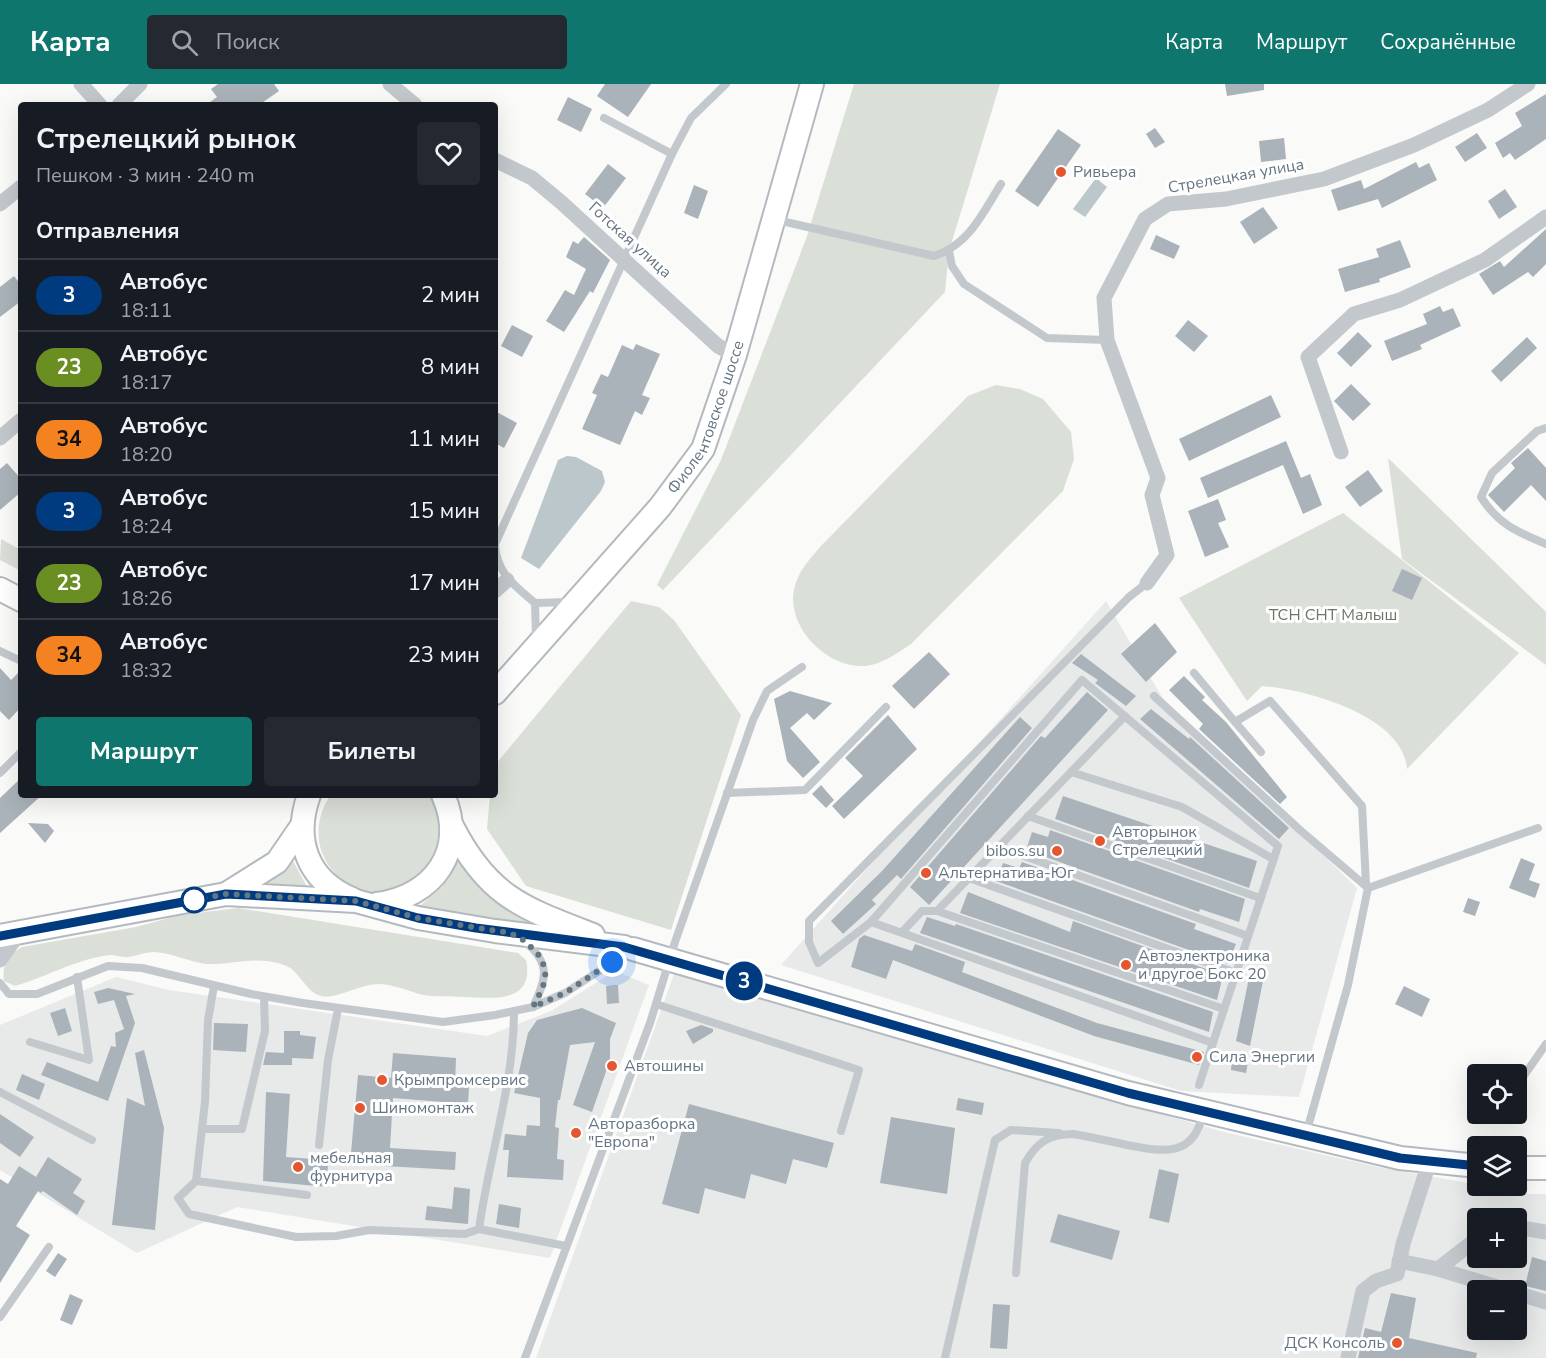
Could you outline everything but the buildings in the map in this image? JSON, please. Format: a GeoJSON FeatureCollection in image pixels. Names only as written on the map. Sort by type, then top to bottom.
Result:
{"type":"FeatureCollection","features":[{"type":"Feature","properties":{"kind":"main road","name":"Фиолентовское шоссе"},"geometry":{"type":"LineString","coordinates":[[498,690],[660,507],[703,449],[735,355],[775,220],[810,87]]}},
{"type":"Feature","properties":{"kind":"main road"},"geometry":{"type":"LineString","coordinates":[[0,589],[18,598]]}},
{"type":"Feature","properties":{"kind":"main road"},"geometry":{"type":"LineString","coordinates":[[10,934],[226,894],[395,902],[414,894],[430,882],[442,866],[450,847],[449,806]]}},
{"type":"Feature","properties":{"kind":"main road"},"geometry":{"type":"LineString","coordinates":[[302,807],[304,846],[311,865],[323,881],[338,893],[418,918],[510,933],[624,947],[527,910],[507,897],[470,859],[449,806]]}},
{"type":"Feature","properties":{"kind":"main road"},"geometry":{"type":"LineString","coordinates":[[226,894],[277,861],[302,807]]}},
{"type":"Feature","properties":{"kind":"main road"},"geometry":{"type":"LineString","coordinates":[[633,949],[1128,1093],[1429,1163],[1467,1165]]}},
{"type":"Feature","properties":{"kind":"main road"},"geometry":{"type":"LineString","coordinates":[[1527,1168],[1546,1168]]}},
{"type":"Feature","properties":{"kind":"street"},"geometry":{"type":"LineString","coordinates":[[81,84],[97,102]]}},
{"type":"Feature","properties":{"kind":"street"},"geometry":{"type":"LineString","coordinates":[[122,102],[140,84]]}},
{"type":"Feature","properties":{"kind":"street"},"geometry":{"type":"LineString","coordinates":[[390,84],[411,102]]}},
{"type":"Feature","properties":{"kind":"street","name":"Стрелецкая улица"},"geometry":{"type":"LineString","coordinates":[[1147,583],[1167,555],[1152,495],[1158,477],[1107,340],[1104,297],[1145,219],[1168,204],[1226,199],[1324,179],[1414,145],[1488,110],[1528,84]]}},
{"type":"Feature","properties":{"kind":"street","name":"Готская улица"},"geometry":{"type":"LineString","coordinates":[[498,161],[532,178],[626,260],[718,346],[735,355]]}},
{"type":"Feature","properties":{"kind":"street"},"geometry":{"type":"LineString","coordinates":[[0,204],[18,189]]}},
{"type":"Feature","properties":{"kind":"street"},"geometry":{"type":"LineString","coordinates":[[1341,452],[1308,357],[1354,314],[1400,300],[1485,260],[1546,217]]}},
{"type":"Feature","properties":{"kind":"street"},"geometry":{"type":"LineString","coordinates":[[0,438],[18,423]]}},
{"type":"Feature","properties":{"kind":"street"},"geometry":{"type":"LineString","coordinates":[[498,588],[507,580]]}},
{"type":"Feature","properties":{"kind":"street"},"geometry":{"type":"LineString","coordinates":[[0,960],[10,934]]}},
{"type":"Feature","properties":{"kind":"street"},"geometry":{"type":"LineString","coordinates":[[1348,1358],[1363,1291],[1376,1281],[1397,1274],[1429,1163]]}},
{"type":"Feature","properties":{"kind":"street"},"geometry":{"type":"LineString","coordinates":[[1527,1229],[1546,1232]]}},
{"type":"Feature","properties":{"kind":"street"},"geometry":{"type":"LineString","coordinates":[[1438,1269],[1467,1247]]}},
{"type":"Feature","properties":{"kind":"street"},"geometry":{"type":"LineString","coordinates":[[1400,1261],[1474,1280]]}},
{"type":"Feature","properties":{"kind":"street"},"geometry":{"type":"LineString","coordinates":[[1527,1296],[1546,1302]]}},
{"type":"Feature","properties":{"kind":"lane"},"geometry":{"type":"LineString","coordinates":[[498,537],[626,260],[672,154],[691,118],[726,84]]}},
{"type":"Feature","properties":{"kind":"lane"},"geometry":{"type":"LineString","coordinates":[[604,118],[672,154]]}},
{"type":"Feature","properties":{"kind":"lane"},"geometry":{"type":"LineString","coordinates":[[775,220],[934,256],[949,251],[963,242],[1001,184]]}},
{"type":"Feature","properties":{"kind":"lane"},"geometry":{"type":"LineString","coordinates":[[949,251],[952,266],[964,284],[1047,338],[1086,337],[1107,340]]}},
{"type":"Feature","properties":{"kind":"lane"},"geometry":{"type":"LineString","coordinates":[[1546,428],[1538,431],[1492,473],[1481,497],[1493,517],[1524,535],[1546,544]]}},
{"type":"Feature","properties":{"kind":"lane"},"geometry":{"type":"LineString","coordinates":[[498,562],[507,580],[536,603],[576,602]]}},
{"type":"Feature","properties":{"kind":"lane"},"geometry":{"type":"LineString","coordinates":[[1147,583],[1121,605],[809,921],[809,942],[818,963],[871,922],[1082,680],[1278,846],[1199,1085]]}},
{"type":"Feature","properties":{"kind":"lane"},"geometry":{"type":"LineString","coordinates":[[536,603],[536,646]]}},
{"type":"Feature","properties":{"kind":"lane"},"geometry":{"type":"LineString","coordinates":[[0,651],[18,660]]}},
{"type":"Feature","properties":{"kind":"lane"},"geometry":{"type":"LineString","coordinates":[[525,1358],[656,1004],[669,960],[753,720],[767,691],[802,667]]}},
{"type":"Feature","properties":{"kind":"lane"},"geometry":{"type":"LineString","coordinates":[[1194,673],[1261,752]]}},
{"type":"Feature","properties":{"kind":"lane"},"geometry":{"type":"LineString","coordinates":[[1154,696],[1300,830],[1367,886]]}},
{"type":"Feature","properties":{"kind":"lane"},"geometry":{"type":"LineString","coordinates":[[1235,722],[1270,701],[1362,806],[1367,886],[1347,985],[1305,1136]]}},
{"type":"Feature","properties":{"kind":"lane"},"geometry":{"type":"LineString","coordinates":[[727,793],[805,790],[886,707]]}},
{"type":"Feature","properties":{"kind":"lane"},"geometry":{"type":"LineString","coordinates":[[937,911],[1125,716]]}},
{"type":"Feature","properties":{"kind":"lane"},"geometry":{"type":"LineString","coordinates":[[0,772],[18,755]]}},
{"type":"Feature","properties":{"kind":"lane"},"geometry":{"type":"LineString","coordinates":[[1071,772],[1182,807],[1273,860]]}},
{"type":"Feature","properties":{"kind":"lane"},"geometry":{"type":"LineString","coordinates":[[1028,816],[1260,898]]}},
{"type":"Feature","properties":{"kind":"lane"},"geometry":{"type":"LineString","coordinates":[[1367,886],[1538,828]]}},
{"type":"Feature","properties":{"kind":"lane"},"geometry":{"type":"LineString","coordinates":[[999,847],[1248,936]]}},
{"type":"Feature","properties":{"kind":"lane"},"geometry":{"type":"LineString","coordinates":[[969,878],[1236,973]]}},
{"type":"Feature","properties":{"kind":"lane"},"geometry":{"type":"LineString","coordinates":[[902,932],[922,911],[937,911],[1224,1009]]}},
{"type":"Feature","properties":{"kind":"lane"},"geometry":{"type":"LineString","coordinates":[[871,922],[1213,1043]]}},
{"type":"Feature","properties":{"kind":"lane"},"geometry":{"type":"LineString","coordinates":[[510,933],[525,941],[538,954],[546,970],[543,987],[533,1007]]}},
{"type":"Feature","properties":{"kind":"lane"},"geometry":{"type":"LineString","coordinates":[[0,984],[9,994],[37,994],[108,966],[142,968],[264,997],[443,1022],[533,1007],[565,993],[633,949]]}},
{"type":"Feature","properties":{"kind":"lane"},"geometry":{"type":"LineString","coordinates":[[30,1042],[89,1060],[77,977]]}},
{"type":"Feature","properties":{"kind":"lane"},"geometry":{"type":"LineString","coordinates":[[214,986],[208,1020],[202,1129],[196,1181],[178,1198],[189,1214],[296,1236],[336,1236],[369,1230],[465,1234],[479,1229],[566,1246]]}},
{"type":"Feature","properties":{"kind":"lane"},"geometry":{"type":"LineString","coordinates":[[202,1129],[242,1129],[265,1031],[264,997]]}},
{"type":"Feature","properties":{"kind":"lane"},"geometry":{"type":"LineString","coordinates":[[656,1004],[859,1070],[841,1131]]}},
{"type":"Feature","properties":{"kind":"lane"},"geometry":{"type":"LineString","coordinates":[[319,1144],[328,1060],[338,1009]]}},
{"type":"Feature","properties":{"kind":"lane"},"geometry":{"type":"LineString","coordinates":[[479,1229],[486,1180],[500,1127],[514,1047],[514,1011]]}},
{"type":"Feature","properties":{"kind":"lane"},"geometry":{"type":"LineString","coordinates":[[1527,1071],[1546,1044]]}},
{"type":"Feature","properties":{"kind":"lane"},"geometry":{"type":"LineString","coordinates":[[0,1092],[92,1140]]}},
{"type":"Feature","properties":{"kind":"lane"},"geometry":{"type":"LineString","coordinates":[[945,1358],[995,1140],[1011,1130],[1073,1134],[1162,1152],[1175,1150],[1195,1135],[1203,1111]]}},
{"type":"Feature","properties":{"kind":"lane"},"geometry":{"type":"LineString","coordinates":[[1016,1273],[1025,1163],[1033,1150],[1044,1140],[1058,1134],[1073,1134]]}},
{"type":"Feature","properties":{"kind":"lane"},"geometry":{"type":"LineString","coordinates":[[196,1181],[306,1196]]}},
{"type":"Feature","properties":{"kind":"lane"},"geometry":{"type":"LineString","coordinates":[[0,1317],[48,1246]]}},
{"type":"Feature","properties":{"kind":"shaded area"},"geometry":{"type":"Polygon","coordinates":[[[1096,178],[1107,187],[1085,217],[1073,209],[1096,178]]]}},
{"type":"Feature","properties":{"kind":"shaded area"},"geometry":{"type":"Polygon","coordinates":[[[567,456],[576,457],[602,471],[605,482],[601,491],[539,569],[521,558],[558,460],[567,456]]]}},
{"type":"Feature","properties":{"kind":"shaded area","name":"Авторынок Стрелецкий"},"geometry":{"type":"Polygon","coordinates":[[[1106,601],[1163,699],[1357,888],[1299,1097],[1181,1091],[781,965],[1106,601]]]}},
{"type":"Feature","properties":{"kind":"shaded area"},"geometry":{"type":"Polygon","coordinates":[[[615,971],[649,985],[550,1258],[237,1207],[137,1253],[0,1170],[0,1025],[116,977],[169,990],[487,1036],[551,1011],[615,971]]]}},
{"type":"Feature","properties":{"kind":"shaded area"},"geometry":{"type":"Polygon","coordinates":[[[674,974],[1224,1132],[1378,1167],[1467,1183],[1467,1196],[1546,1194],[1546,1358],[536,1358],[674,974]]]}},
{"type":"Feature","properties":{"kind":"green space"},"geometry":{"type":"Polygon","coordinates":[[[854,84],[1000,84],[949,251],[945,292],[663,590],[657,585],[721,460],[806,239],[854,84]]]}},
{"type":"Feature","properties":{"kind":"green space"},"geometry":{"type":"Polygon","coordinates":[[[996,385],[1020,389],[1043,399],[1071,432],[1074,459],[1063,491],[911,644],[887,659],[867,666],[846,664],[820,650],[810,640],[795,614],[793,600],[795,586],[802,570],[820,547],[968,396],[996,385]]]}},
{"type":"Feature","properties":{"kind":"green space"},"geometry":{"type":"Polygon","coordinates":[[[1388,458],[1546,612],[1546,665],[1402,559],[1388,458]]]}},
{"type":"Feature","properties":{"kind":"green space","name":"ТСН СНТ Малыш"},"geometry":{"type":"Polygon","coordinates":[[[1343,513],[1519,653],[1407,769],[1402,750],[1389,734],[1371,720],[1350,709],[1303,693],[1262,686],[1247,701],[1179,598],[1343,513]]]}},
{"type":"Feature","properties":{"kind":"green space"},"geometry":{"type":"Polygon","coordinates":[[[1,539],[18,548],[18,569],[0,560],[1,539]]]}},
{"type":"Feature","properties":{"kind":"green space"},"geometry":{"type":"Polygon","coordinates":[[[631,601],[659,607],[674,620],[741,715],[671,930],[526,886],[487,829],[490,798],[498,798],[498,761],[631,601]]]}},
{"type":"Feature","properties":{"kind":"green space"},"geometry":{"type":"Polygon","coordinates":[[[329,798],[432,798],[439,814],[442,835],[441,846],[433,866],[422,878],[380,895],[354,889],[339,878],[323,855],[319,840],[319,824],[329,798]]]}},
{"type":"Feature","properties":{"kind":"green space"},"geometry":{"type":"Polygon","coordinates":[[[461,857],[568,932],[416,909],[442,887],[461,857]]]}},
{"type":"Feature","properties":{"kind":"green space"},"geometry":{"type":"Polygon","coordinates":[[[292,859],[306,885],[314,891],[252,884],[292,859]]]}},
{"type":"Feature","properties":{"kind":"green space"},"geometry":{"type":"Polygon","coordinates":[[[238,908],[518,953],[526,960],[527,974],[524,984],[518,991],[499,997],[428,996],[395,986],[378,984],[326,997],[315,994],[290,968],[273,962],[207,964],[154,952],[128,957],[110,955],[97,957],[15,986],[4,981],[7,961],[22,947],[136,927],[180,915],[238,908]]]}},
{"type":"Feature","properties":{"kind":"bus line","name":"3"},"geometry":{"type":"LineString","coordinates":[[0,936],[226,894],[356,901],[375,904],[418,918],[476,928],[624,947],[1128,1093],[1400,1158],[1429,1163],[1467,1165]]}},
{"type":"Feature","properties":{"kind":"place","name":"Ривьера"},"geometry":{"type":"Point","coordinates":[1061,172]}},
{"type":"Feature","properties":{"kind":"place","name":"Авторынок Стрелецкий"},"geometry":{"type":"Point","coordinates":[1100,841]}},
{"type":"Feature","properties":{"kind":"place","name":"bibos.su"},"geometry":{"type":"Point","coordinates":[1057,851]}},
{"type":"Feature","properties":{"kind":"place","name":"Альтернатива-Юг"},"geometry":{"type":"Point","coordinates":[926,873]}},
{"type":"Feature","properties":{"kind":"place","name":"Автоэлектроника и другое Бокс 20"},"geometry":{"type":"Point","coordinates":[1126,965]}},
{"type":"Feature","properties":{"kind":"place","name":"Сила Энергии"},"geometry":{"type":"Point","coordinates":[1197,1057]}},
{"type":"Feature","properties":{"kind":"place","name":"Автошины"},"geometry":{"type":"Point","coordinates":[612,1066]}},
{"type":"Feature","properties":{"kind":"place","name":"Крымпромсервис"},"geometry":{"type":"Point","coordinates":[382,1080]}},
{"type":"Feature","properties":{"kind":"place","name":"Шиномонтаж"},"geometry":{"type":"Point","coordinates":[360,1108]}},
{"type":"Feature","properties":{"kind":"place","name":"Авторазборка \"Европа\""},"geometry":{"type":"Point","coordinates":[576,1133]}},
{"type":"Feature","properties":{"kind":"place","name":"мебельная фурнитура"},"geometry":{"type":"Point","coordinates":[298,1167]}},
{"type":"Feature","properties":{"kind":"place","name":"ДСК Консоль"},"geometry":{"type":"Point","coordinates":[1397,1343]}},
{"type":"Feature","properties":{"kind":"route"},"geometry":{"type":"LineString","coordinates":[[194,900],[226,894],[356,901],[375,904],[418,918],[510,933],[525,941],[538,954],[546,970],[543,987],[533,1007],[565,993],[612,962]]}}]}
